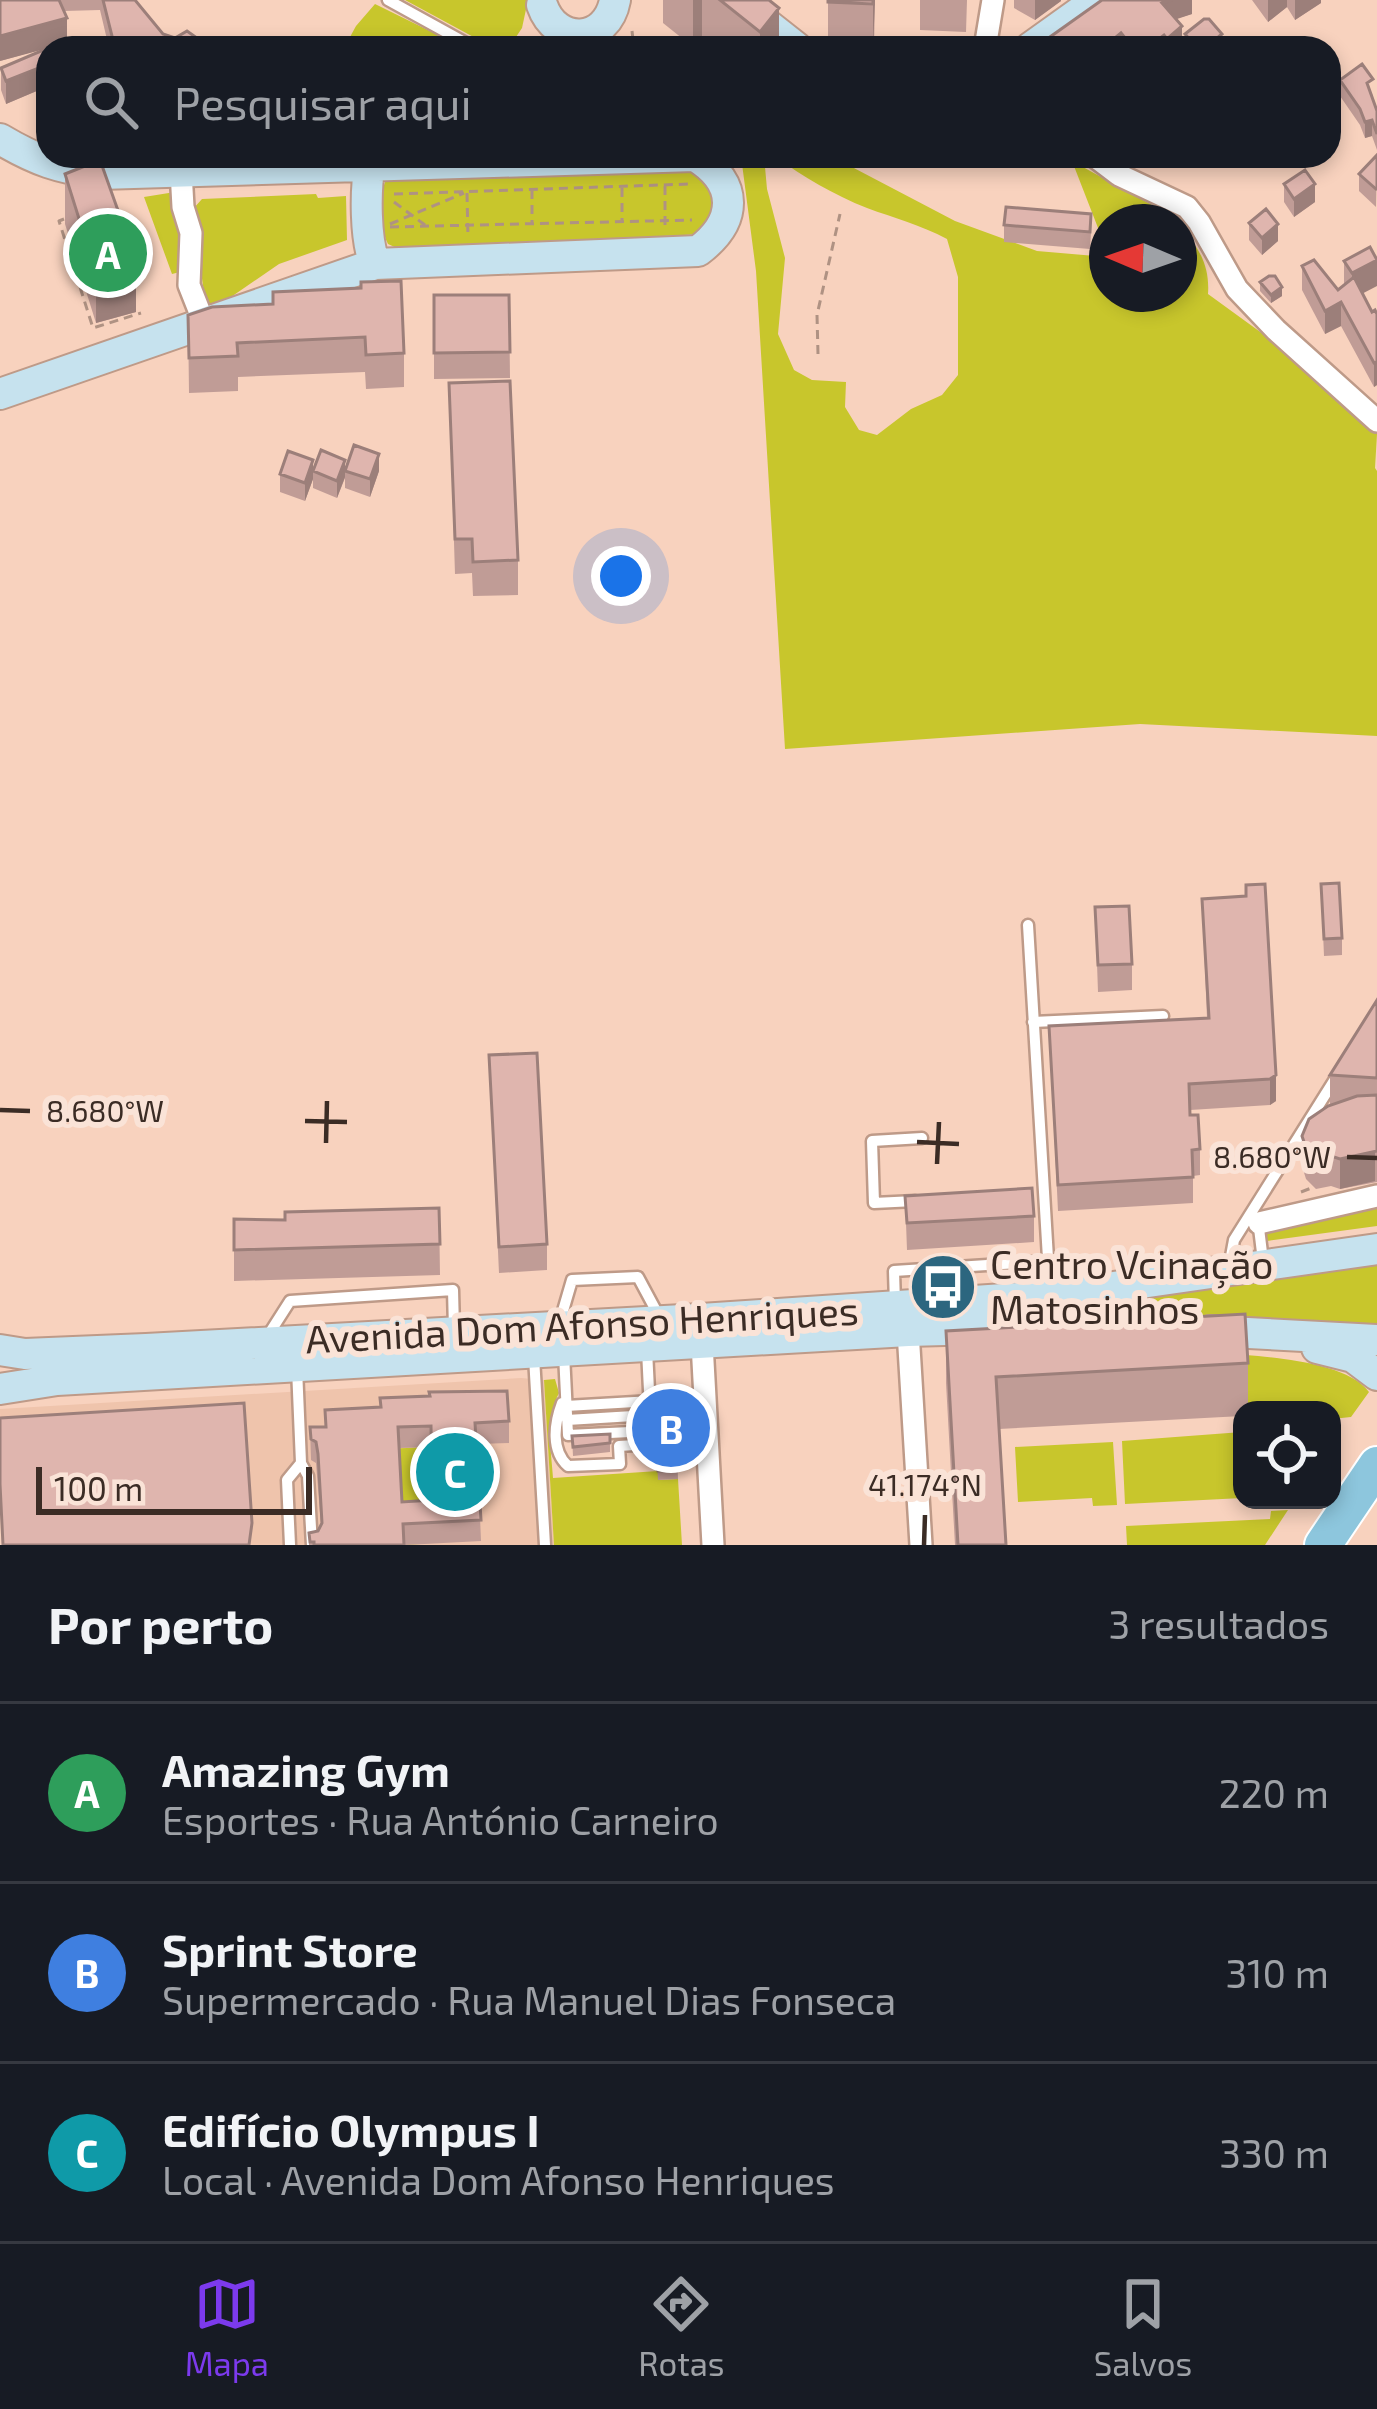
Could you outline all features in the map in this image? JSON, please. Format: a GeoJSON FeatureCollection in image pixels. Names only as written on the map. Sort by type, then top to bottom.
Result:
{"type":"FeatureCollection","features":[{"type":"Feature","properties":{"kind":"main road"},"geometry":{"type":"LineString","coordinates":[[542,2],[553,25],[581,34],[605,23],[616,0]]}},
{"type":"Feature","properties":{"kind":"main road"},"geometry":{"type":"LineString","coordinates":[[616,0],[619,36]]}},
{"type":"Feature","properties":{"kind":"main road"},"geometry":{"type":"LineString","coordinates":[[736,0],[782,36]]}},
{"type":"Feature","properties":{"kind":"main road"},"geometry":{"type":"LineString","coordinates":[[1047,36],[1097,0]]}},
{"type":"Feature","properties":{"kind":"main road"},"geometry":{"type":"LineString","coordinates":[[540,36],[542,2]]}},
{"type":"Feature","properties":{"kind":"main road"},"geometry":{"type":"LineString","coordinates":[[0,139],[36,160]]}},
{"type":"Feature","properties":{"kind":"main road"},"geometry":{"type":"LineString","coordinates":[[62,168],[101,174],[220,168]]}},
{"type":"Feature","properties":{"kind":"main road"},"geometry":{"type":"LineString","coordinates":[[369,168],[370,251],[375,265]]}},
{"type":"Feature","properties":{"kind":"main road"},"geometry":{"type":"LineString","coordinates":[[0,394],[375,265],[408,271],[635,260],[708,240],[720,232],[727,196],[719,174],[664,168]]}},
{"type":"Feature","properties":{"kind":"main road","name":"Avenida Dom Afonso Henriques"},"geometry":{"type":"LineString","coordinates":[[654,1334],[702,1343],[1042,1303],[1377,1249]]}},
{"type":"Feature","properties":{"kind":"main road","name":"Avenida Dom Afonso Henriques"},"geometry":{"type":"LineString","coordinates":[[1042,1303],[1070,1309],[1088,1327],[1042,1303]]}},
{"type":"Feature","properties":{"kind":"main road","name":"Avenida Dom Afonso Henriques"},"geometry":{"type":"LineString","coordinates":[[0,1389],[57,1380],[297,1367],[654,1334],[901,1319]]}},
{"type":"Feature","properties":{"kind":"main road"},"geometry":{"type":"LineString","coordinates":[[1183,1330],[1377,1340]]}},
{"type":"Feature","properties":{"kind":"main road","name":"Avenida Dom Afonso Henriques"},"geometry":{"type":"LineString","coordinates":[[0,1350],[25,1354],[454,1333],[552,1344]]}},
{"type":"Feature","properties":{"kind":"main road"},"geometry":{"type":"LineString","coordinates":[[1247,1333],[1353,1357],[1377,1375]]}},
{"type":"Feature","properties":{"kind":"main road"},"geometry":{"type":"LineString","coordinates":[[1323,1545],[1377,1466]]}},
{"type":"Feature","properties":{"kind":"street"},"geometry":{"type":"LineString","coordinates":[[987,36],[993,0]]}},
{"type":"Feature","properties":{"kind":"street"},"geometry":{"type":"LineString","coordinates":[[1110,168],[1187,207],[1237,289],[1377,421]]}},
{"type":"Feature","properties":{"kind":"street"},"geometry":{"type":"LineString","coordinates":[[181,171],[183,207],[191,233],[189,285],[203,323]]}},
{"type":"Feature","properties":{"kind":"street"},"geometry":{"type":"LineString","coordinates":[[1257,1214],[1287,1219],[1377,1196]]}},
{"type":"Feature","properties":{"kind":"street"},"geometry":{"type":"LineString","coordinates":[[901,1319],[921,1545]]}},
{"type":"Feature","properties":{"kind":"street"},"geometry":{"type":"LineString","coordinates":[[702,1343],[713,1545]]}},
{"type":"Feature","properties":{"kind":"lane"},"geometry":{"type":"LineString","coordinates":[[388,0],[454,36]]}},
{"type":"Feature","properties":{"kind":"lane"},"geometry":{"type":"LineString","coordinates":[[1028,925],[1048,1261],[1042,1303]]}},
{"type":"Feature","properties":{"kind":"lane"},"geometry":{"type":"LineString","coordinates":[[1033,1022],[1163,1016]]}},
{"type":"Feature","properties":{"kind":"lane"},"geometry":{"type":"LineString","coordinates":[[1228,1270],[1231,1247],[1257,1214],[1345,1064]]}},
{"type":"Feature","properties":{"kind":"lane"},"geometry":{"type":"LineString","coordinates":[[1312,1116],[1334,1116]]}},
{"type":"Feature","properties":{"kind":"lane"},"geometry":{"type":"LineString","coordinates":[[922,1138],[872,1141],[874,1203],[938,1200]]}},
{"type":"Feature","properties":{"kind":"lane"},"geometry":{"type":"LineString","coordinates":[[1023,1196],[1044,1195]]}},
{"type":"Feature","properties":{"kind":"lane"},"geometry":{"type":"LineString","coordinates":[[1257,1214],[1263,1265]]}},
{"type":"Feature","properties":{"kind":"lane"},"geometry":{"type":"LineString","coordinates":[[901,1319],[893,1271],[1048,1261]]}},
{"type":"Feature","properties":{"kind":"lane"},"geometry":{"type":"LineString","coordinates":[[545,1545],[552,1344],[572,1280],[638,1277],[654,1334],[648,1382],[650,1408],[652,1444],[619,1445],[620,1464],[568,1466],[557,1455],[558,1414],[566,1407],[650,1408]]}},
{"type":"Feature","properties":{"kind":"lane"},"geometry":{"type":"LineString","coordinates":[[264,1343],[290,1301],[453,1290],[454,1333]]}},
{"type":"Feature","properties":{"kind":"lane"},"geometry":{"type":"LineString","coordinates":[[552,1344],[568,1436],[651,1431]]}},
{"type":"Feature","properties":{"kind":"lane"},"geometry":{"type":"LineString","coordinates":[[297,1367],[312,1545]]}},
{"type":"Feature","properties":{"kind":"lane"},"geometry":{"type":"LineString","coordinates":[[290,1545],[287,1480],[302,1463]]}},
{"type":"Feature","properties":{"kind":"path"},"geometry":{"type":"LineString","coordinates":[[440,237],[382,195],[665,186],[697,170]]}},
{"type":"Feature","properties":{"kind":"path"},"geometry":{"type":"LineString","coordinates":[[382,209],[418,183]]}},
{"type":"Feature","properties":{"kind":"path"},"geometry":{"type":"LineString","coordinates":[[665,186],[665,238]]}},
{"type":"Feature","properties":{"kind":"path"},"geometry":{"type":"LineString","coordinates":[[622,187],[622,222]]}},
{"type":"Feature","properties":{"kind":"path"},"geometry":{"type":"LineString","coordinates":[[532,190],[532,224]]}},
{"type":"Feature","properties":{"kind":"path"},"geometry":{"type":"LineString","coordinates":[[466,192],[382,226],[665,221],[708,240]]}},
{"type":"Feature","properties":{"kind":"path"},"geometry":{"type":"LineString","coordinates":[[466,192],[468,245]]}},
{"type":"Feature","properties":{"kind":"path"},"geometry":{"type":"LineString","coordinates":[[818,354],[817,315],[841,214]]}},
{"type":"Feature","properties":{"kind":"path"},"geometry":{"type":"LineString","coordinates":[[73,216],[58,221],[92,328],[141,316]]}},
{"type":"Feature","properties":{"kind":"shaded area"},"geometry":{"type":"Polygon","coordinates":[[[405,0],[528,0],[517,36],[472,36],[405,0]]]}},
{"type":"Feature","properties":{"kind":"shaded area"},"geometry":{"type":"Polygon","coordinates":[[[375,4],[439,36],[351,36],[375,4]]]}},
{"type":"Feature","properties":{"kind":"shaded area"},"geometry":{"type":"Polygon","coordinates":[[[694,168],[719,200],[704,234],[399,249],[388,244],[383,228],[381,202],[387,178],[694,168]]]}},
{"type":"Feature","properties":{"kind":"shaded area"},"geometry":{"type":"Polygon","coordinates":[[[743,168],[765,168],[785,258],[778,334],[794,370],[812,380],[846,382],[845,407],[859,430],[877,435],[911,409],[942,395],[958,375],[958,277],[947,239],[843,197],[793,168],[854,168],[955,221],[1037,251],[1089,255],[1089,312],[1197,312],[1197,250],[1207,274],[1208,294],[1277,344],[1377,434],[1377,736],[1140,724],[785,749],[756,271],[743,168]]]}},
{"type":"Feature","properties":{"kind":"shaded area"},"geometry":{"type":"Polygon","coordinates":[[[1075,168],[1085,168],[1150,204],[1089,205],[1075,168]]]}},
{"type":"Feature","properties":{"kind":"shaded area"},"geometry":{"type":"Polygon","coordinates":[[[175,192],[186,232],[184,271],[172,274],[144,197],[175,192]]]}},
{"type":"Feature","properties":{"kind":"shaded area"},"geometry":{"type":"Polygon","coordinates":[[[316,194],[318,198],[346,196],[347,240],[279,264],[210,309],[193,209],[202,199],[316,194]]]}},
{"type":"Feature","properties":{"kind":"shaded area"},"geometry":{"type":"Polygon","coordinates":[[[1377,1203],[1377,1226],[1267,1241],[1266,1230],[1377,1203]]]}},
{"type":"Feature","properties":{"kind":"shaded area"},"geometry":{"type":"Polygon","coordinates":[[[1377,1259],[1377,1330],[1092,1317],[1084,1312],[1087,1301],[1377,1259]]]}},
{"type":"Feature","properties":{"kind":"shaded area"},"geometry":{"type":"Polygon","coordinates":[[[1246,1355],[1330,1369],[1369,1392],[1351,1417],[1341,1418],[1341,1401],[1248,1401],[1246,1355]]]}},
{"type":"Feature","properties":{"kind":"shaded area"},"geometry":{"type":"Polygon","coordinates":[[[555,1379],[559,1393],[550,1424],[553,1478],[658,1471],[659,1480],[678,1479],[682,1545],[554,1545],[544,1380],[555,1379]]]}},
{"type":"Feature","properties":{"kind":"shaded area"},"geometry":{"type":"Polygon","coordinates":[[[544,1380],[554,1545],[3,1545],[0,1409],[544,1380]]]}},
{"type":"Feature","properties":{"kind":"shaded area"},"geometry":{"type":"Polygon","coordinates":[[[1233,1433],[1233,1498],[1125,1504],[1122,1441],[1233,1433]]]}},
{"type":"Feature","properties":{"kind":"shaded area"},"geometry":{"type":"Polygon","coordinates":[[[1113,1442],[1117,1505],[1093,1506],[1092,1498],[1018,1502],[1015,1447],[1113,1442]]]}},
{"type":"Feature","properties":{"kind":"shaded area"},"geometry":{"type":"Polygon","coordinates":[[[431,1447],[432,1522],[419,1523],[420,1544],[403,1545],[382,1449],[431,1447]]]}},
{"type":"Feature","properties":{"kind":"shaded area"},"geometry":{"type":"Polygon","coordinates":[[[1288,1510],[1265,1545],[1127,1545],[1126,1526],[1270,1519],[1271,1511],[1288,1510]]]}},
{"type":"Feature","properties":{"kind":"building"},"geometry":{"type":"Polygon","coordinates":[[[0,0],[59,0],[67,18],[0,36],[0,0]]]}},
{"type":"Feature","properties":{"kind":"building"},"geometry":{"type":"Polygon","coordinates":[[[103,0],[135,0],[169,36],[112,36],[103,0]]]}},
{"type":"Feature","properties":{"kind":"building"},"geometry":{"type":"Polygon","coordinates":[[[720,0],[769,0],[779,8],[760,32],[720,0]]]}},
{"type":"Feature","properties":{"kind":"building"},"geometry":{"type":"Polygon","coordinates":[[[873,0],[873,4],[828,2],[873,0]]]}},
{"type":"Feature","properties":{"kind":"building"},"geometry":{"type":"Polygon","coordinates":[[[1102,0],[1172,0],[1162,3],[1182,26],[1170,36],[1051,36],[1102,0]]]}},
{"type":"Feature","properties":{"kind":"building"},"geometry":{"type":"Polygon","coordinates":[[[1209,19],[1222,34],[1187,36],[1209,19]]]}},
{"type":"Feature","properties":{"kind":"building"},"geometry":{"type":"Polygon","coordinates":[[[36,53],[36,69],[6,81],[1,68],[36,53]]]}},
{"type":"Feature","properties":{"kind":"building"},"geometry":{"type":"Polygon","coordinates":[[[1362,64],[1373,79],[1367,83],[1377,111],[1377,134],[1372,120],[1365,122],[1341,79],[1362,64]]]}},
{"type":"Feature","properties":{"kind":"building"},"geometry":{"type":"Polygon","coordinates":[[[1377,155],[1377,188],[1376,189],[1359,174],[1377,155]]]}},
{"type":"Feature","properties":{"kind":"building"},"geometry":{"type":"Polygon","coordinates":[[[103,168],[136,261],[96,273],[65,174],[103,168]]]}},
{"type":"Feature","properties":{"kind":"building"},"geometry":{"type":"Polygon","coordinates":[[[1305,170],[1315,184],[1294,199],[1284,184],[1305,170]]]}},
{"type":"Feature","properties":{"kind":"building"},"geometry":{"type":"Polygon","coordinates":[[[1006,207],[1089,214],[1089,232],[1004,225],[1006,207]]]}},
{"type":"Feature","properties":{"kind":"building"},"geometry":{"type":"Polygon","coordinates":[[[1266,209],[1278,224],[1262,238],[1249,223],[1266,209]]]}},
{"type":"Feature","properties":{"kind":"building"},"geometry":{"type":"Polygon","coordinates":[[[1370,247],[1377,260],[1352,273],[1344,261],[1370,247]]]}},
{"type":"Feature","properties":{"kind":"building"},"geometry":{"type":"Polygon","coordinates":[[[1314,260],[1338,290],[1354,277],[1372,312],[1375,310],[1377,362],[1341,302],[1325,311],[1302,266],[1314,260]]]}},
{"type":"Feature","properties":{"kind":"building"},"geometry":{"type":"Polygon","coordinates":[[[1275,276],[1282,287],[1271,295],[1260,282],[1275,276]]]}},
{"type":"Feature","properties":{"kind":"building"},"geometry":{"type":"Polygon","coordinates":[[[401,281],[404,353],[366,355],[365,337],[237,343],[238,356],[189,358],[188,315],[212,307],[273,304],[273,292],[401,281]]]}},
{"type":"Feature","properties":{"kind":"building"},"geometry":{"type":"Polygon","coordinates":[[[434,295],[509,295],[510,352],[434,353],[434,295]]]}},
{"type":"Feature","properties":{"kind":"building"},"geometry":{"type":"Polygon","coordinates":[[[510,381],[518,560],[473,562],[472,539],[455,539],[449,383],[510,381]]]}},
{"type":"Feature","properties":{"kind":"building"},"geometry":{"type":"Polygon","coordinates":[[[354,445],[379,454],[370,479],[345,471],[354,445]]]}},
{"type":"Feature","properties":{"kind":"building"},"geometry":{"type":"Polygon","coordinates":[[[321,450],[345,460],[337,481],[313,471],[321,450]]]}},
{"type":"Feature","properties":{"kind":"building"},"geometry":{"type":"Polygon","coordinates":[[[288,451],[313,460],[305,483],[280,474],[288,451]]]}},
{"type":"Feature","properties":{"kind":"building"},"geometry":{"type":"Polygon","coordinates":[[[1339,883],[1342,938],[1324,939],[1321,884],[1339,883]]]}},
{"type":"Feature","properties":{"kind":"building"},"geometry":{"type":"Polygon","coordinates":[[[1265,884],[1276,1075],[1189,1084],[1190,1115],[1198,1115],[1200,1149],[1192,1150],[1193,1177],[1058,1185],[1049,1026],[1209,1018],[1202,899],[1246,896],[1246,885],[1265,884]]]}},
{"type":"Feature","properties":{"kind":"building"},"geometry":{"type":"Polygon","coordinates":[[[1129,906],[1132,964],[1098,965],[1095,907],[1129,906]]]}},
{"type":"Feature","properties":{"kind":"building"},"geometry":{"type":"Polygon","coordinates":[[[1377,1000],[1377,1078],[1330,1075],[1377,1000]]]}},
{"type":"Feature","properties":{"kind":"building"},"geometry":{"type":"Polygon","coordinates":[[[537,1053],[547,1244],[499,1247],[489,1055],[537,1053]]]}},
{"type":"Feature","properties":{"kind":"building"},"geometry":{"type":"Polygon","coordinates":[[[1377,1095],[1377,1151],[1340,1159],[1316,1158],[1306,1148],[1302,1136],[1309,1119],[1328,1106],[1377,1095]]]}},
{"type":"Feature","properties":{"kind":"building"},"geometry":{"type":"Polygon","coordinates":[[[1032,1188],[1034,1216],[907,1223],[905,1196],[1032,1188]]]}},
{"type":"Feature","properties":{"kind":"building"},"geometry":{"type":"Polygon","coordinates":[[[439,1208],[440,1244],[234,1250],[234,1219],[285,1220],[285,1212],[439,1208]]]}},
{"type":"Feature","properties":{"kind":"building"},"geometry":{"type":"Polygon","coordinates":[[[1245,1314],[1248,1363],[996,1377],[1006,1545],[958,1545],[946,1331],[1245,1314]]]}},
{"type":"Feature","properties":{"kind":"building"},"geometry":{"type":"Polygon","coordinates":[[[507,1391],[509,1421],[475,1423],[481,1520],[403,1524],[404,1545],[310,1542],[309,1533],[318,1531],[322,1523],[318,1454],[310,1427],[326,1427],[325,1410],[381,1407],[380,1398],[430,1396],[429,1392],[507,1391]],[[431,1426],[398,1427],[402,1502],[432,1500],[431,1426]]]}},
{"type":"Feature","properties":{"kind":"building"},"geometry":{"type":"Polygon","coordinates":[[[681,1399],[683,1439],[676,1440],[678,1470],[658,1471],[660,1400],[681,1399]]]}},
{"type":"Feature","properties":{"kind":"building"},"geometry":{"type":"Polygon","coordinates":[[[244,1403],[252,1523],[249,1545],[3,1545],[0,1418],[244,1403]]]}},
{"type":"Feature","properties":{"kind":"building"},"geometry":{"type":"Polygon","coordinates":[[[610,1434],[610,1443],[573,1447],[572,1436],[610,1434]]]}},
{"type":"Feature","properties":{"kind":"place","name":"Amazing Gym"},"geometry":{"type":"Point","coordinates":[108,253]}},
{"type":"Feature","properties":{"kind":"place","name":"Centro Vcinação Matosinhos"},"geometry":{"type":"Point","coordinates":[943,1287]}},
{"type":"Feature","properties":{"kind":"place","name":"Sprint Store"},"geometry":{"type":"Point","coordinates":[671,1428]}},
{"type":"Feature","properties":{"kind":"place","name":"Edifício Olympus I"},"geometry":{"type":"Point","coordinates":[455,1472]}}]}
